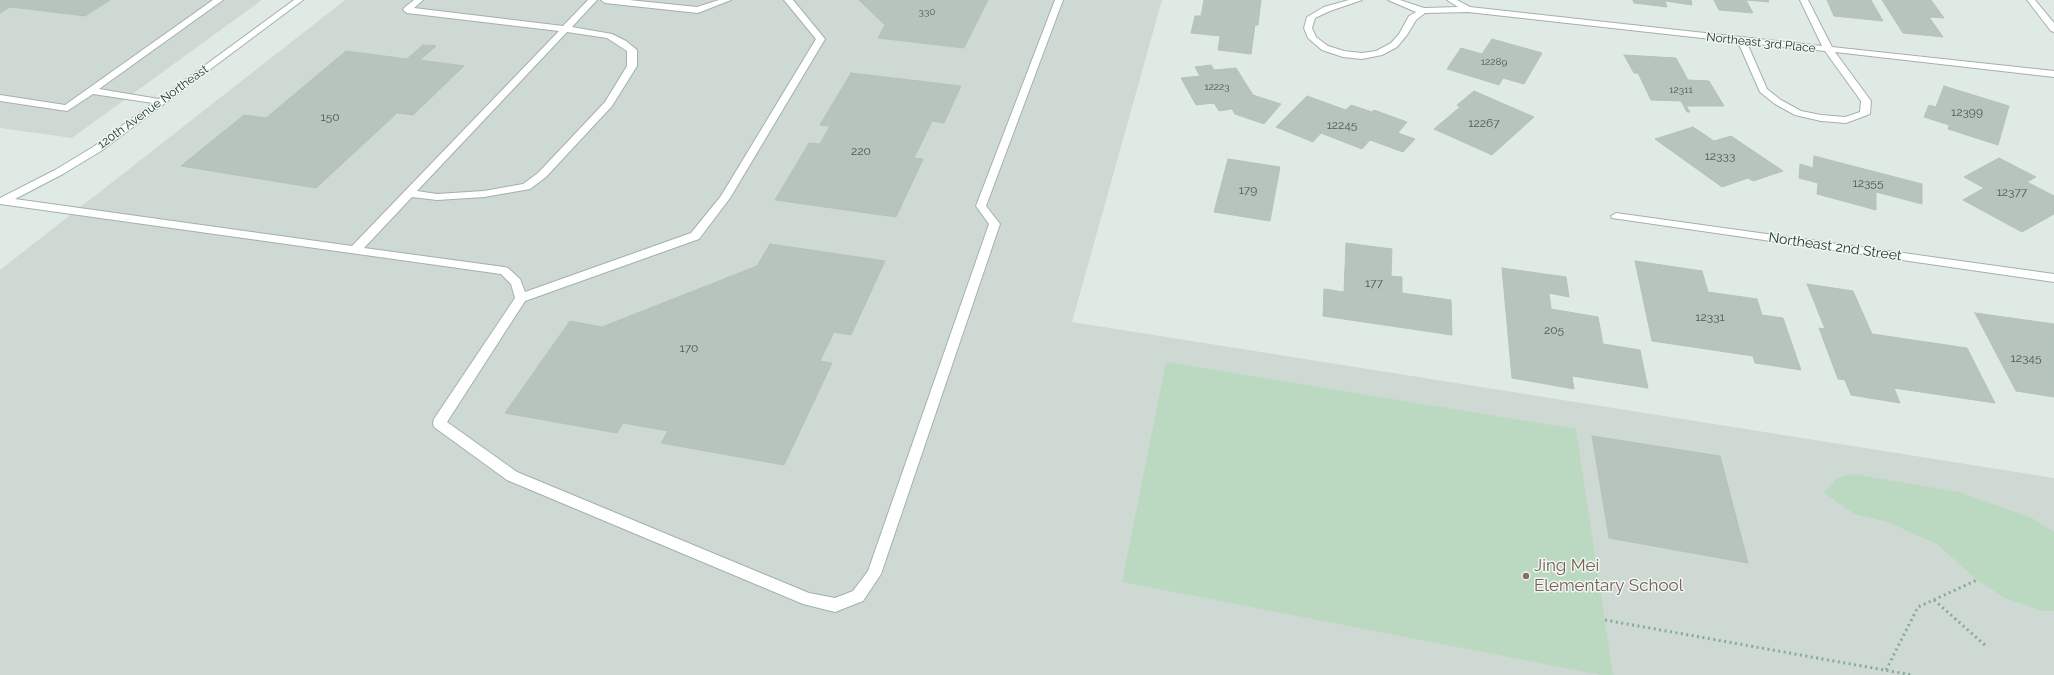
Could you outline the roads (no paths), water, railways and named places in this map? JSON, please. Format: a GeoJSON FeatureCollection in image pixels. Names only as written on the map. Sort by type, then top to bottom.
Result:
{"type":"FeatureCollection","features":[{"type":"Feature","properties":{"kind":"street"},"geometry":{"type":"LineString","coordinates":[[0,98],[67,108],[219,0]]}},
{"type":"Feature","properties":{"kind":"street","name":"120th Avenue Northeast"},"geometry":{"type":"LineString","coordinates":[[2,202],[59,172],[97,149],[299,0]]}},
{"type":"Feature","properties":{"kind":"street"},"geometry":{"type":"LineString","coordinates":[[410,193],[437,197],[484,194],[526,187],[542,175],[609,104],[632,66],[632,50],[623,43],[608,36],[566,29],[407,10],[420,0]]}},
{"type":"Feature","properties":{"kind":"street"},"geometry":{"type":"LineString","coordinates":[[355,250],[593,0]]}},
{"type":"Feature","properties":{"kind":"street"},"geometry":{"type":"LineString","coordinates":[[605,0],[698,10],[727,0]]}},
{"type":"Feature","properties":{"kind":"street"},"geometry":{"type":"LineString","coordinates":[[788,0],[821,39],[725,198],[694,236],[521,298],[440,423],[512,476],[808,599],[835,605],[858,596],[874,574],[995,224],[981,206],[1059,0]]}},
{"type":"Feature","properties":{"kind":"street"},"geometry":{"type":"LineString","coordinates":[[1358,0],[1327,9],[1311,17],[1308,28],[1312,38],[1325,48],[1343,54],[1362,56],[1379,53],[1394,45],[1403,35],[1412,18],[1423,11]]}},
{"type":"Feature","properties":{"kind":"street","name":"Northeast 3rd Place"},"geometry":{"type":"LineString","coordinates":[[1392,0],[1423,11],[1468,9],[1742,41],[2054,74]]}},
{"type":"Feature","properties":{"kind":"street","name":"Northeast 3rd Place"},"geometry":{"type":"LineString","coordinates":[[1452,0],[1468,9]]}},
{"type":"Feature","properties":{"kind":"street"},"geometry":{"type":"LineString","coordinates":[[1742,41],[1763,90],[1778,102],[1798,113],[1822,118],[1846,120],[1865,114],[1866,101],[1828,50],[1804,0]]}},
{"type":"Feature","properties":{"kind":"street"},"geometry":{"type":"LineString","coordinates":[[2031,0],[2054,29]]}},
{"type":"Feature","properties":{"kind":"street"},"geometry":{"type":"LineString","coordinates":[[92,91],[162,102]]}},
{"type":"Feature","properties":{"kind":"street"},"geometry":{"type":"LineString","coordinates":[[2,202],[504,271],[516,282],[521,298]]}},
{"type":"Feature","properties":{"kind":"street","name":"Northeast 2nd Street"},"geometry":{"type":"LineString","coordinates":[[1616,216],[2054,278]]}},
{"type":"Feature","properties":{"kind":"place","name":"Jing Mei Elementary School"},"geometry":{"type":"Point","coordinates":[1526,576]}}]}
